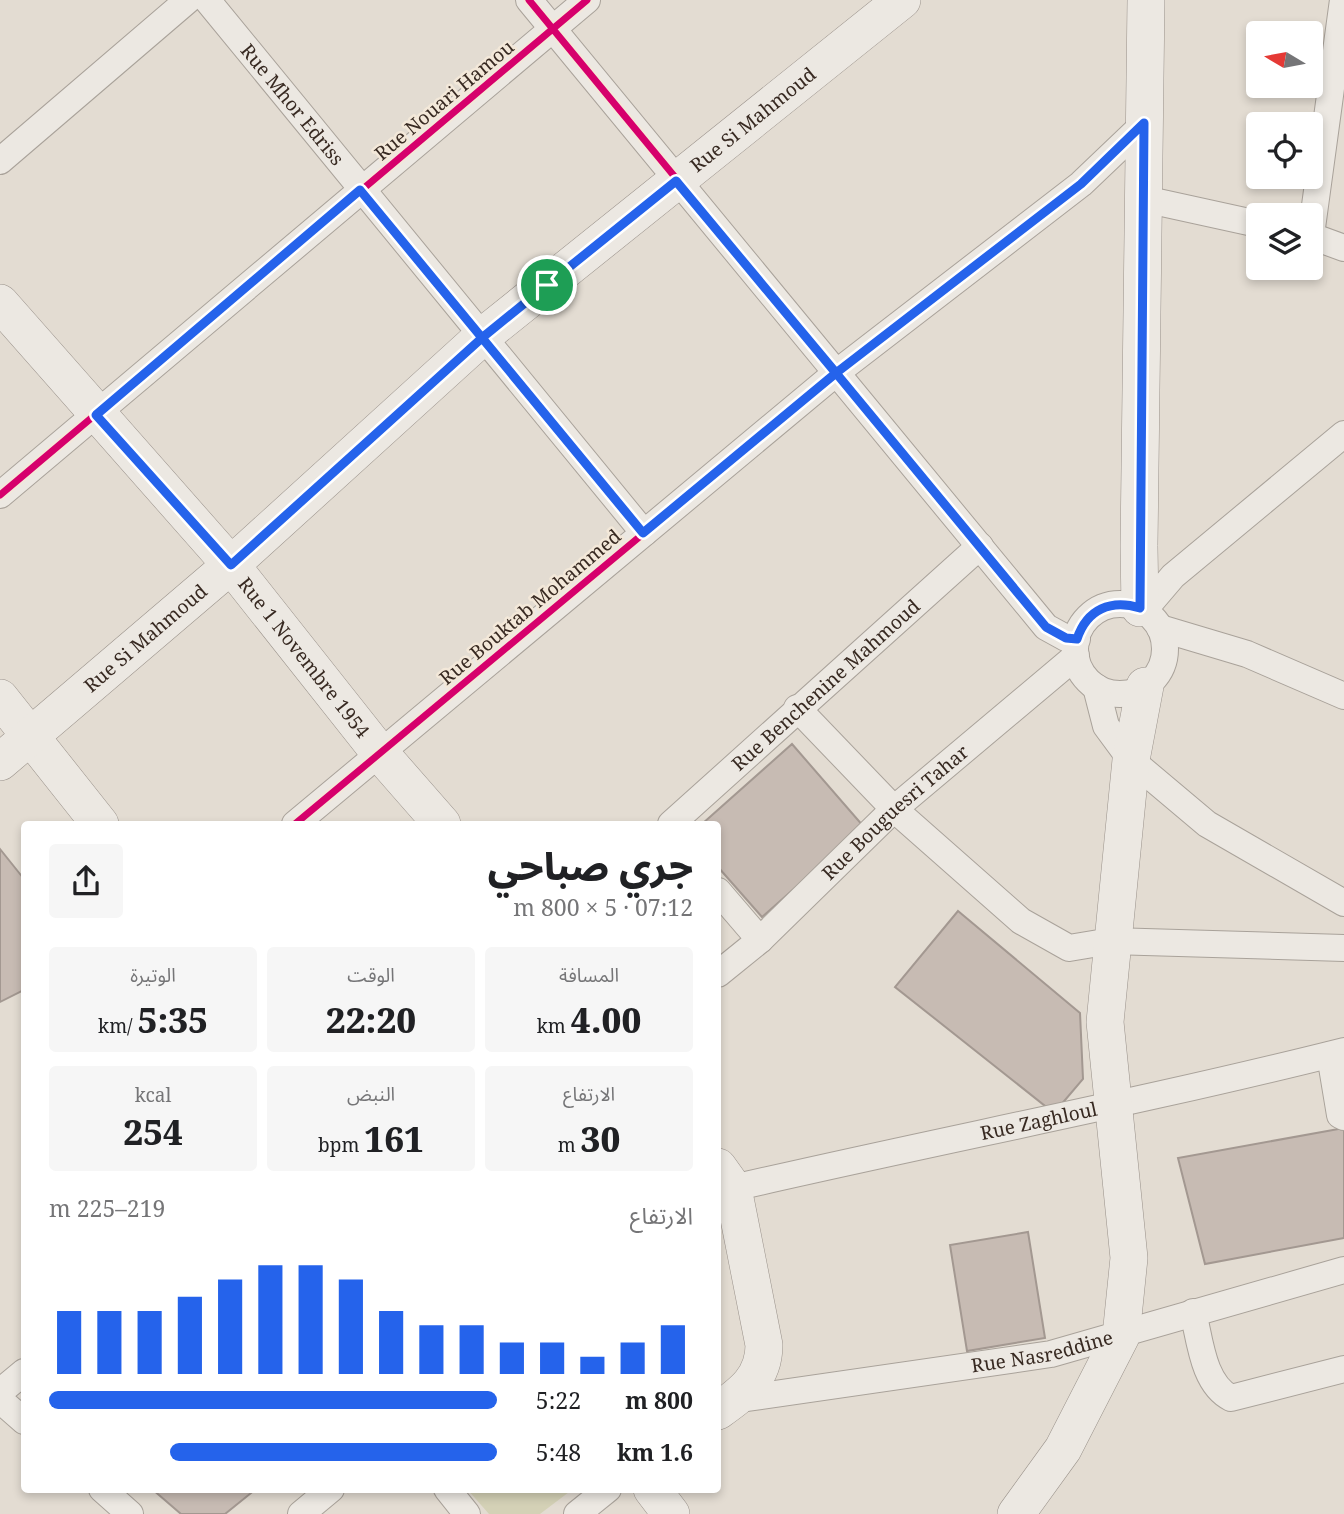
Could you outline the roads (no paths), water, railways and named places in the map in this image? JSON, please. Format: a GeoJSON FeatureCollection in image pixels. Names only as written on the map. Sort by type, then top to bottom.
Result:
{"type":"FeatureCollection","features":[{"type":"Feature","properties":{"kind":"main road","name":"Rue Si Mahmoud"},"geometry":{"type":"LineString","coordinates":[[0,762],[231,565],[483,337],[902,0]]}},
{"type":"Feature","properties":{"kind":"main road"},"geometry":{"type":"LineString","coordinates":[[1146,0],[1144,199],[1148,615]]}},
{"type":"Feature","properties":{"kind":"main road","name":"Rue 1 Novembre 1954"},"geometry":{"type":"LineString","coordinates":[[0,303],[231,565],[379,752],[439,821]]}},
{"type":"Feature","properties":{"kind":"main road"},"geometry":{"type":"LineString","coordinates":[[1016,1514],[1063,1448],[1121,1336],[1129,1258],[1105,1022],[1131,760],[1146,686]]}},
{"type":"Feature","properties":{"kind":"main road"},"geometry":{"type":"LineString","coordinates":[[0,698],[98,821]]}},
{"type":"Feature","properties":{"kind":"main road"},"geometry":{"type":"LineString","coordinates":[[725,1177],[764,1345],[764,1362],[756,1379],[725,1406]]}},
{"type":"Feature","properties":{"kind":"main road"},"geometry":{"type":"LineString","coordinates":[[655,1493],[671,1514]]}},
{"type":"Feature","properties":{"kind":"street"},"geometry":{"type":"LineString","coordinates":[[0,161],[188,0]]}},
{"type":"Feature","properties":{"kind":"street","name":"Rue Mhor Edriss"},"geometry":{"type":"LineString","coordinates":[[207,0],[643,533]]}},
{"type":"Feature","properties":{"kind":"street"},"geometry":{"type":"LineString","coordinates":[[529,0],[1046,627],[1066,638],[1076,648]]}},
{"type":"Feature","properties":{"kind":"street","name":"Rue Nouari Hamou"},"geometry":{"type":"LineString","coordinates":[[0,495],[587,0]]}},
{"type":"Feature","properties":{"kind":"street"},"geometry":{"type":"LineString","coordinates":[[1315,203],[1343,0]]}},
{"type":"Feature","properties":{"kind":"street","name":"Rue Bouktab Mohammed"},"geometry":{"type":"LineString","coordinates":[[298,821],[836,373],[1081,184],[1144,123]]}},
{"type":"Feature","properties":{"kind":"street"},"geometry":{"type":"LineString","coordinates":[[1144,199],[1246,221]]}},
{"type":"Feature","properties":{"kind":"street"},"geometry":{"type":"LineString","coordinates":[[1323,240],[1344,248]]}},
{"type":"Feature","properties":{"kind":"street"},"geometry":{"type":"LineString","coordinates":[[1148,615],[1173,576],[1344,434]]}},
{"type":"Feature","properties":{"kind":"street","name":"Rue Benchenine Mahmoud"},"geometry":{"type":"LineString","coordinates":[[674,821],[980,546]]}},
{"type":"Feature","properties":{"kind":"street"},"geometry":{"type":"LineString","coordinates":[[1344,696],[1247,654],[1114,604],[1101,608],[1081,626],[1076,648],[1080,668],[1096,687],[1106,726],[1131,760],[1207,824],[1344,903]]}},
{"type":"Feature","properties":{"kind":"street"},"geometry":{"type":"LineString","coordinates":[[1096,687],[1116,694],[1146,686],[1155,677],[1165,653],[1148,615]]}},
{"type":"Feature","properties":{"kind":"street","name":"Rue Bouguesri Tahar"},"geometry":{"type":"LineString","coordinates":[[721,972],[760,940],[894,809],[1076,648]]}},
{"type":"Feature","properties":{"kind":"street"},"geometry":{"type":"LineString","coordinates":[[797,708],[894,809],[1021,921],[1069,948],[1111,941],[1344,948]]}},
{"type":"Feature","properties":{"kind":"street"},"geometry":{"type":"LineString","coordinates":[[721,894],[760,940]]}},
{"type":"Feature","properties":{"kind":"street"},"geometry":{"type":"LineString","coordinates":[[1337,1053],[1340,1115],[1344,1117]]}},
{"type":"Feature","properties":{"kind":"street","name":"Rue Zaghloul"},"geometry":{"type":"LineString","coordinates":[[725,1177],[1113,1107],[1337,1053]]}},
{"type":"Feature","properties":{"kind":"street","name":"Rue Nasreddine"},"geometry":{"type":"LineString","coordinates":[[725,1406],[1051,1354],[1344,1270]]}},
{"type":"Feature","properties":{"kind":"street"},"geometry":{"type":"LineString","coordinates":[[1193,1312],[1210,1376],[1218,1391],[1231,1398],[1344,1369]]}},
{"type":"Feature","properties":{"kind":"street"},"geometry":{"type":"LineString","coordinates":[[0,1392],[21,1374]]}},
{"type":"Feature","properties":{"kind":"street"},"geometry":{"type":"LineString","coordinates":[[0,1400],[21,1418]]}},
{"type":"Feature","properties":{"kind":"street"},"geometry":{"type":"LineString","coordinates":[[106,1493],[130,1514]]}},
{"type":"Feature","properties":{"kind":"street"},"geometry":{"type":"LineString","coordinates":[[301,1514],[326,1493]]}},
{"type":"Feature","properties":{"kind":"street"},"geometry":{"type":"LineString","coordinates":[[450,1493],[467,1514]]}},
{"type":"Feature","properties":{"kind":"street"},"geometry":{"type":"LineString","coordinates":[[577,1514],[603,1493]]}}]}
